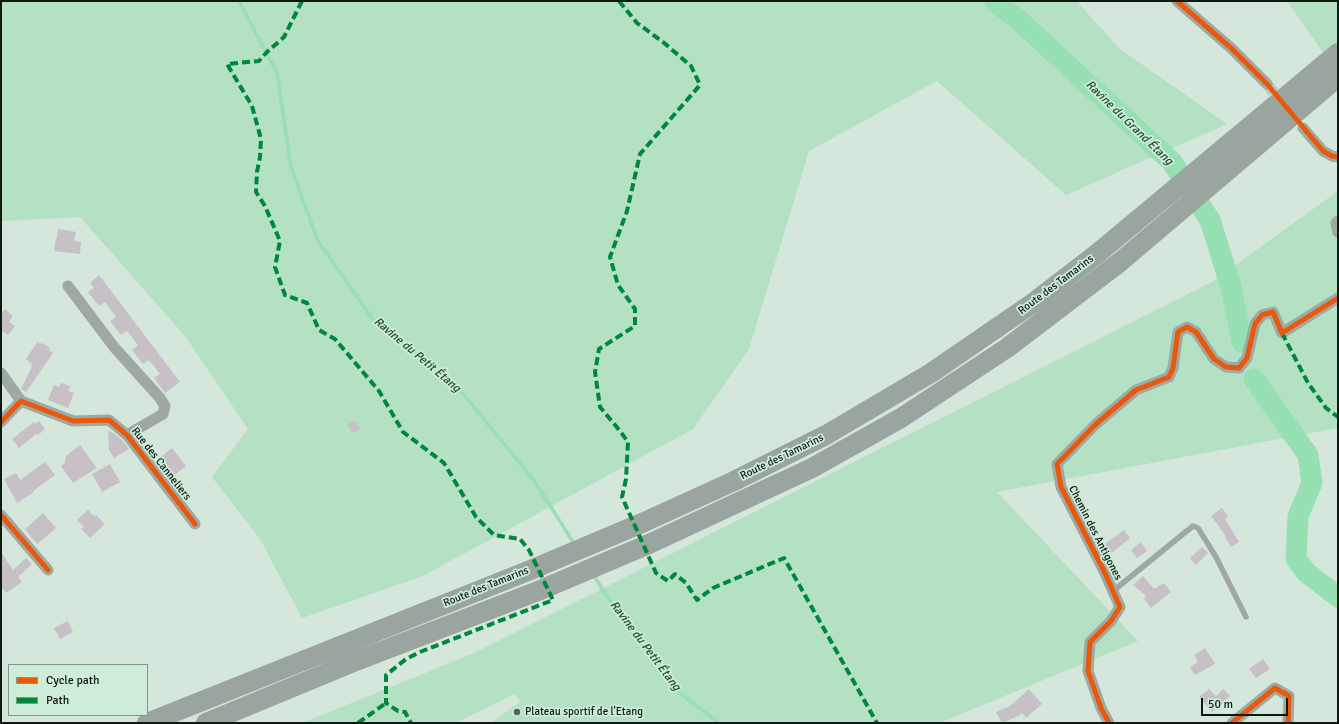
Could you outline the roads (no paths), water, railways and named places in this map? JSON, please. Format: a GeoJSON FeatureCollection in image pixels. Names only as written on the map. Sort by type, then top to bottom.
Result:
{"type":"FeatureCollection","features":[{"type":"Feature","properties":{"kind":"highway","name":"Route des Tamarins"},"geometry":{"type":"LineString","coordinates":[[147,723],[642,523],[732,482],[826,435],[924,377],[1033,303],[1098,253],[1338,53]]}},
{"type":"Feature","properties":{"kind":"highway","name":"Route des Tamarins"},"geometry":{"type":"LineString","coordinates":[[206,723],[351,663],[538,591],[650,544],[812,468],[901,418],[1008,348],[1120,262],[1338,77]]}},
{"type":"Feature","properties":{"kind":"street"},"geometry":{"type":"LineString","coordinates":[[1177,1],[1231,48],[1267,84]]}},
{"type":"Feature","properties":{"kind":"street"},"geometry":{"type":"LineString","coordinates":[[1303,128],[1323,151],[1332,156],[1338,157]]}},
{"type":"Feature","properties":{"kind":"street"},"geometry":{"type":"LineString","coordinates":[[1338,221],[1336,223],[1338,232]]}},
{"type":"Feature","properties":{"kind":"street"},"geometry":{"type":"LineString","coordinates":[[68,286],[114,347],[160,398],[165,406],[163,414],[127,435]]}},
{"type":"Feature","properties":{"kind":"street","name":"Chemin des Antigones"},"geometry":{"type":"LineString","coordinates":[[1109,723],[1101,708],[1088,671],[1090,642],[1111,621],[1120,607],[1104,571],[1061,487],[1057,464],[1096,424],[1136,390],[1169,377],[1173,368],[1178,332],[1187,327],[1196,332],[1214,359],[1226,367],[1239,368],[1247,358],[1254,324],[1262,315],[1273,312],[1282,332],[1338,298]]}},
{"type":"Feature","properties":{"kind":"street"},"geometry":{"type":"LineString","coordinates":[[1,373],[21,401],[1,422]]}},
{"type":"Feature","properties":{"kind":"street","name":"Rue des Canneliers"},"geometry":{"type":"LineString","coordinates":[[21,401],[73,421],[109,420],[127,435],[195,524]]}},
{"type":"Feature","properties":{"kind":"street"},"geometry":{"type":"LineString","coordinates":[[1,515],[48,570]]}},
{"type":"Feature","properties":{"kind":"street"},"geometry":{"type":"LineString","coordinates":[[1232,723],[1275,688],[1289,696],[1288,723]]}},
{"type":"Feature","properties":{"kind":"lane"},"geometry":{"type":"LineString","coordinates":[[1113,591],[1193,526],[1198,528],[1216,557],[1246,616]]}},
{"type":"Feature","properties":{"kind":"waterway","name":"Ravine du Petit Étang"},"geometry":{"type":"LineString","coordinates":[[239,1],[277,73],[291,167],[318,241],[374,321],[457,386],[535,482],[575,545]]}},
{"type":"Feature","properties":{"kind":"waterway","name":"Ravine du Grand Étang"},"geometry":{"type":"LineString","coordinates":[[994,1],[1021,22],[1172,162],[1210,220],[1231,287],[1242,342]]}},
{"type":"Feature","properties":{"kind":"waterway","name":"Ravine du Grand Étang"},"geometry":{"type":"LineString","coordinates":[[1254,379],[1308,455],[1312,483],[1298,516],[1296,559],[1307,573],[1338,597]]}},
{"type":"Feature","properties":{"kind":"waterway","name":"Ravine du Petit Étang"},"geometry":{"type":"LineString","coordinates":[[593,574],[621,619],[681,694],[719,723]]}},
{"type":"Feature","properties":{"kind":"tunnel"},"geometry":{"type":"LineString","coordinates":[[1267,84],[1283,104]]}},
{"type":"Feature","properties":{"kind":"place","name":"Plateau sportif de l'Etang"},"geometry":{"type":"Point","coordinates":[517,712]}}]}
